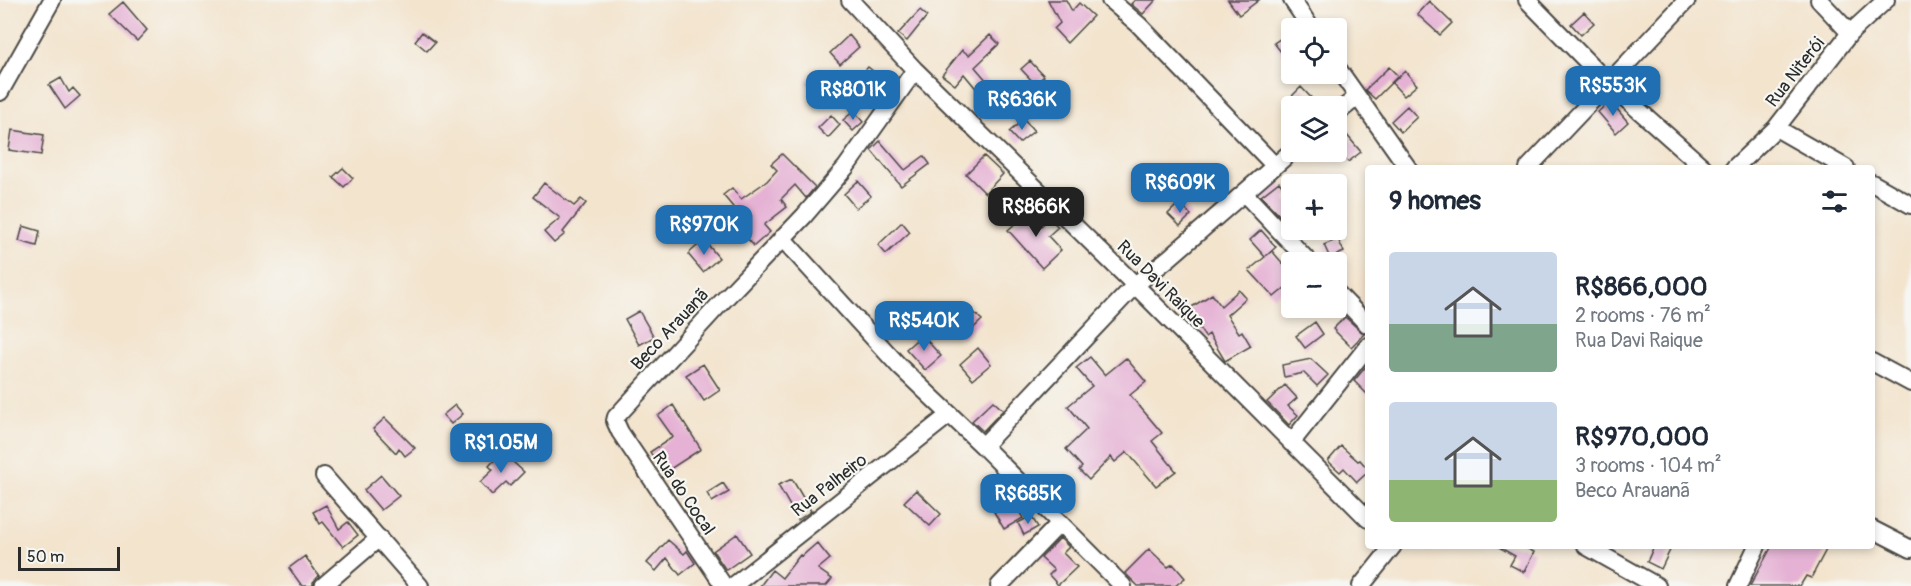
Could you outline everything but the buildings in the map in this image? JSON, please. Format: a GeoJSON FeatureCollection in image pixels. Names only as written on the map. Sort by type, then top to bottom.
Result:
{"type":"FeatureCollection","features":[{"type":"Feature","properties":{"kind":"street"},"geometry":{"type":"LineString","coordinates":[[0,92],[52,0]]}},
{"type":"Feature","properties":{"kind":"street"},"geometry":{"type":"LineString","coordinates":[[1110,0],[1139,25],[1274,165]]}},
{"type":"Feature","properties":{"kind":"street"},"geometry":{"type":"LineString","coordinates":[[1292,0],[1304,18]]}},
{"type":"Feature","properties":{"kind":"street"},"geometry":{"type":"LineString","coordinates":[[1527,0],[1608,82],[1701,165]]}},
{"type":"Feature","properties":{"kind":"street"},"geometry":{"type":"LineString","coordinates":[[1531,165],[1687,0]]}},
{"type":"Feature","properties":{"kind":"street"},"geometry":{"type":"LineString","coordinates":[[1819,0],[1850,33]]}},
{"type":"Feature","properties":{"kind":"street","name":"Rua Niterói"},"geometry":{"type":"LineString","coordinates":[[1737,165],[1776,128],[1850,33],[1886,0]]}},
{"type":"Feature","properties":{"kind":"street","name":"Rua Davi Raique"},"geometry":{"type":"LineString","coordinates":[[856,2],[915,70],[1135,285],[1365,516]]}},
{"type":"Feature","properties":{"kind":"street","name":"Beco Arauanã"},"geometry":{"type":"LineString","coordinates":[[615,421],[620,411],[804,216],[846,167],[915,70]]}},
{"type":"Feature","properties":{"kind":"street"},"geometry":{"type":"LineString","coordinates":[[1347,82],[1406,165]]}},
{"type":"Feature","properties":{"kind":"street"},"geometry":{"type":"LineString","coordinates":[[1347,105],[1357,97]]}},
{"type":"Feature","properties":{"kind":"street"},"geometry":{"type":"LineString","coordinates":[[1776,128],[1841,165]]}},
{"type":"Feature","properties":{"kind":"street"},"geometry":{"type":"LineString","coordinates":[[983,446],[1135,285],[1170,258],[1281,160]]}},
{"type":"Feature","properties":{"kind":"street"},"geometry":{"type":"LineString","coordinates":[[1875,185],[1911,206]]}},
{"type":"Feature","properties":{"kind":"street"},"geometry":{"type":"LineString","coordinates":[[1244,193],[1300,252]]}},
{"type":"Feature","properties":{"kind":"street"},"geometry":{"type":"LineString","coordinates":[[782,238],[900,368],[983,446],[1123,586]]}},
{"type":"Feature","properties":{"kind":"street"},"geometry":{"type":"LineString","coordinates":[[1347,303],[1365,322]]}},
{"type":"Feature","properties":{"kind":"street"},"geometry":{"type":"LineString","coordinates":[[1291,443],[1365,350]]}},
{"type":"Feature","properties":{"kind":"street"},"geometry":{"type":"LineString","coordinates":[[1875,364],[1911,383]]}},
{"type":"Feature","properties":{"kind":"street","name":"Rua Palheiro"},"geometry":{"type":"LineString","coordinates":[[733,586],[949,415]]}},
{"type":"Feature","properties":{"kind":"street","name":"Rua do Cocal"},"geometry":{"type":"LineString","coordinates":[[615,421],[620,432],[724,586]]}},
{"type":"Feature","properties":{"kind":"street"},"geometry":{"type":"LineString","coordinates":[[324,476],[420,586]]}},
{"type":"Feature","properties":{"kind":"street"},"geometry":{"type":"LineString","coordinates":[[999,586],[1059,524]]}},
{"type":"Feature","properties":{"kind":"street"},"geometry":{"type":"LineString","coordinates":[[1875,531],[1911,549]]}},
{"type":"Feature","properties":{"kind":"street"},"geometry":{"type":"LineString","coordinates":[[323,586],[379,538]]}},
{"type":"Feature","properties":{"kind":"street"},"geometry":{"type":"LineString","coordinates":[[1361,586],[1391,549]]}},
{"type":"Feature","properties":{"kind":"street"},"geometry":{"type":"LineString","coordinates":[[1591,549],[1657,586]]}},
{"type":"Feature","properties":{"kind":"street"},"geometry":{"type":"LineString","coordinates":[[1738,586],[1756,549]]}}]}
